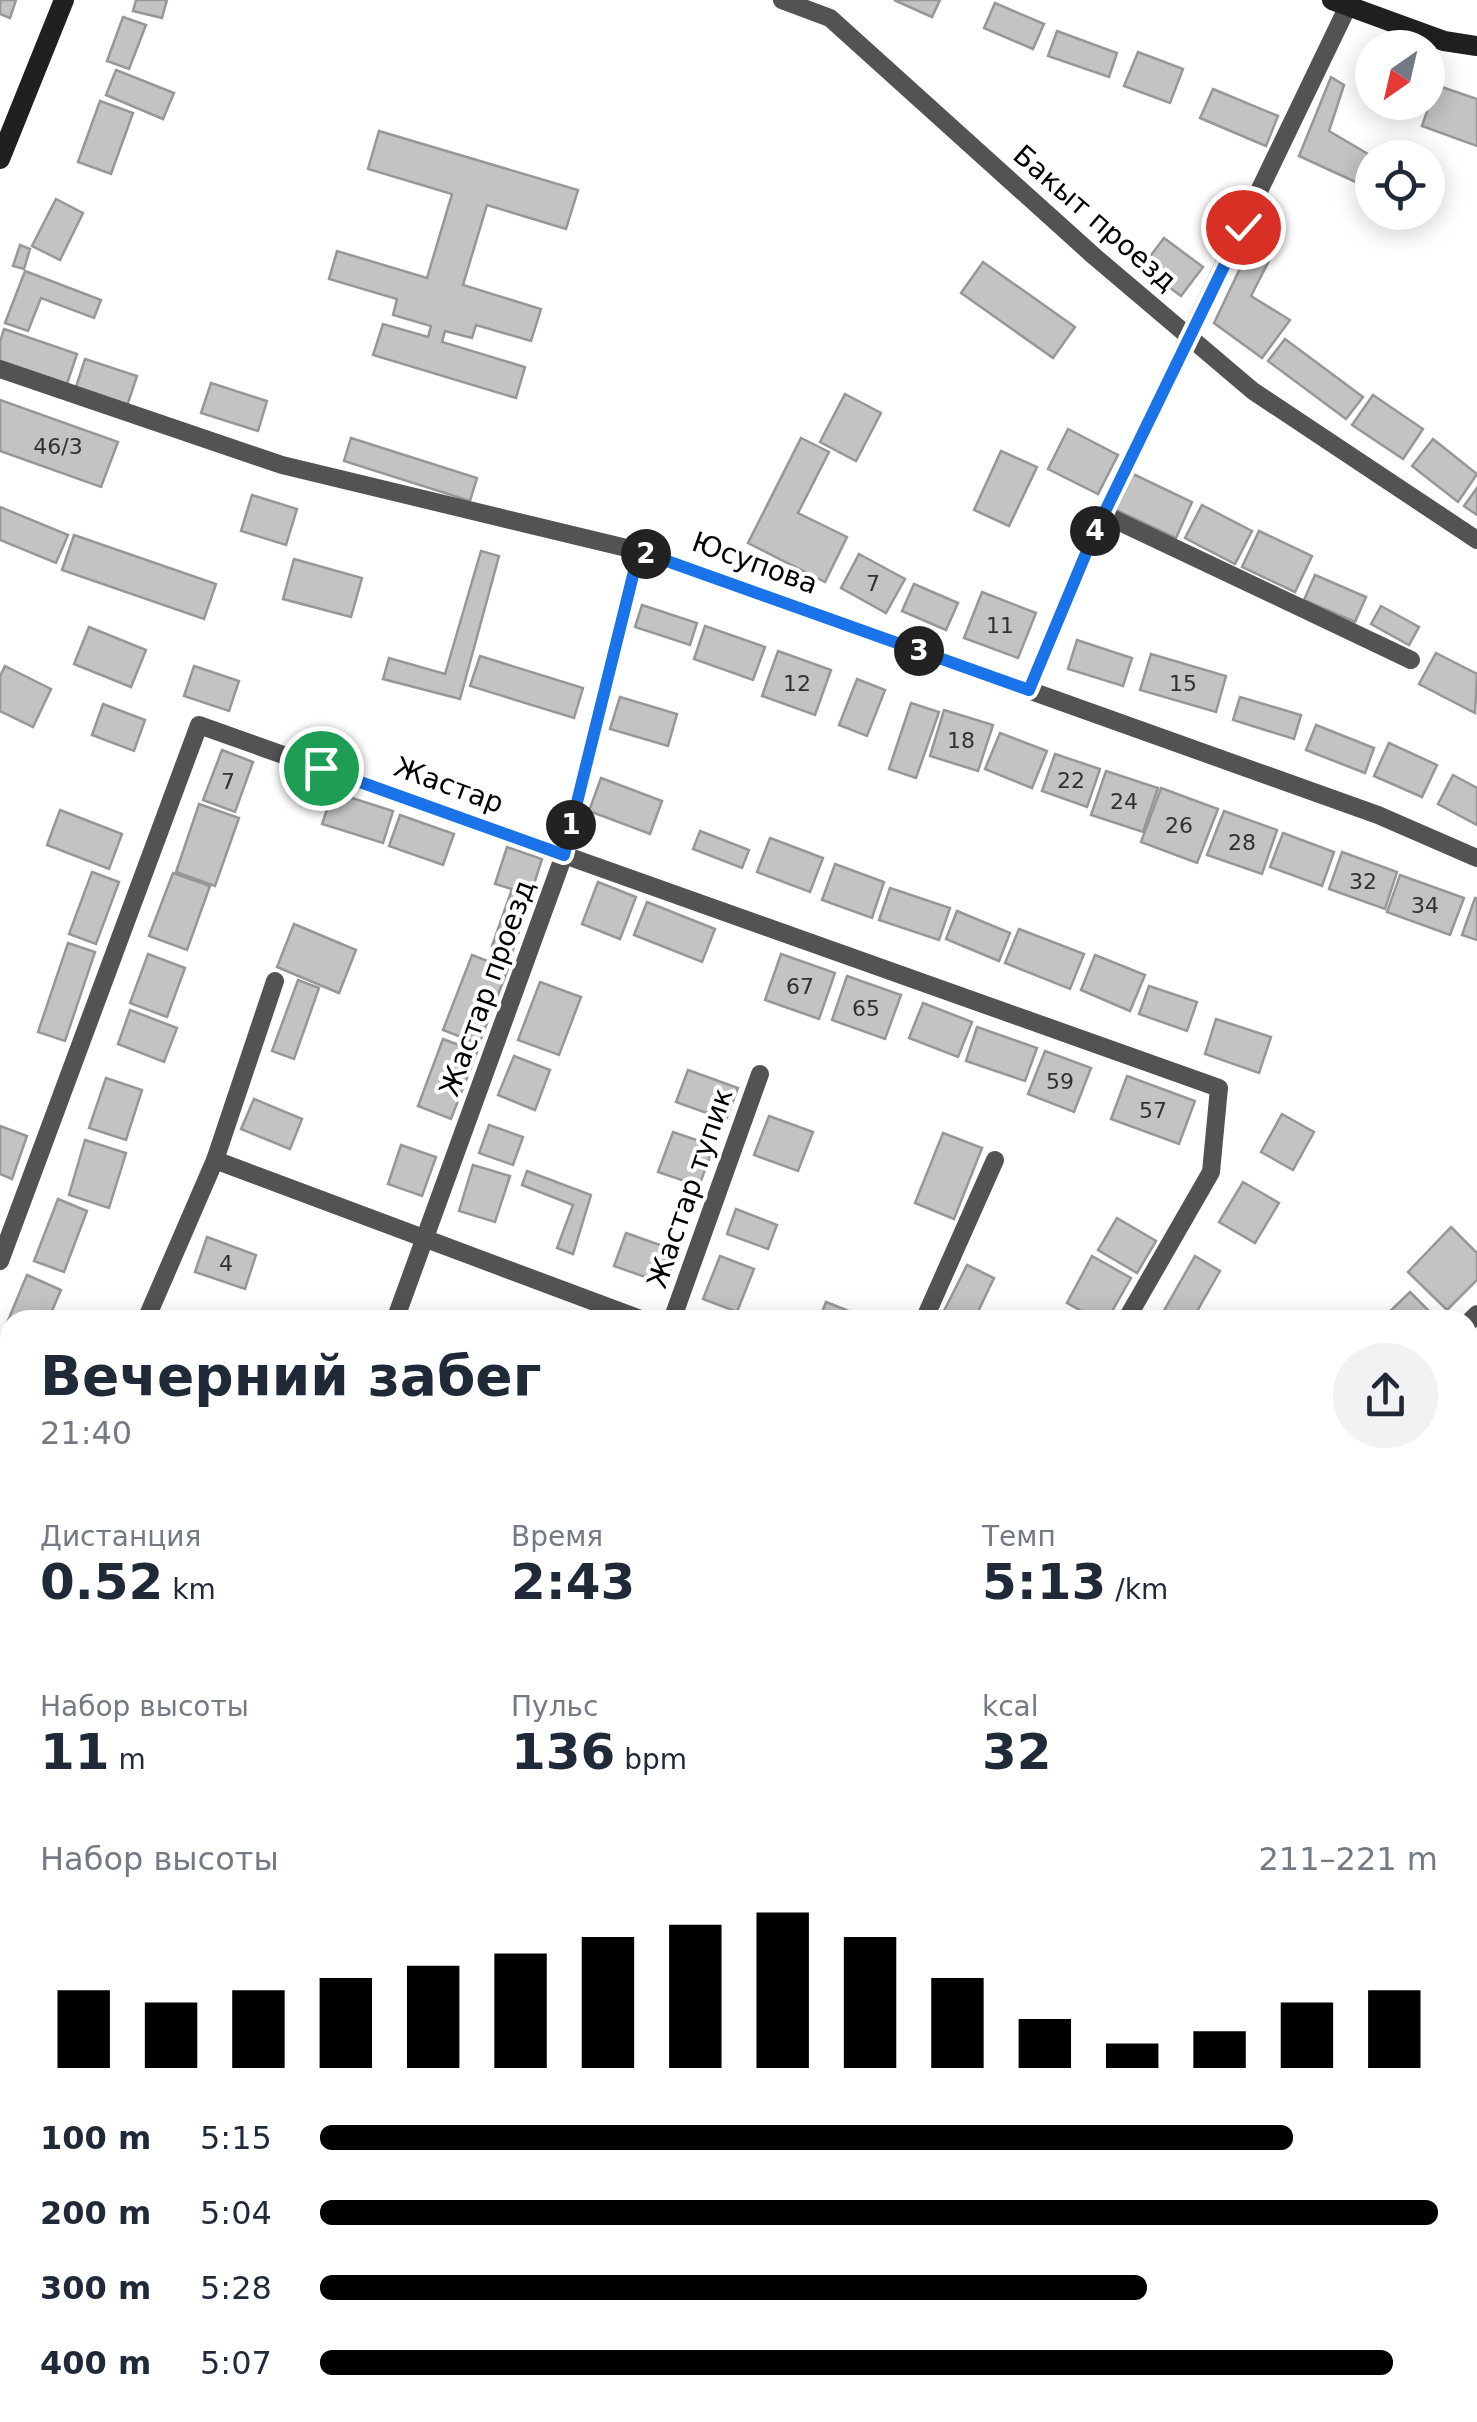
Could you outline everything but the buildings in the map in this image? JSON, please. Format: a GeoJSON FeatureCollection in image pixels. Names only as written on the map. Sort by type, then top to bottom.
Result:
{"type":"FeatureCollection","features":[{"type":"Feature","properties":{"kind":"main road"},"geometry":{"type":"LineString","coordinates":[[0,158],[64,0]]}},
{"type":"Feature","properties":{"kind":"main road"},"geometry":{"type":"LineString","coordinates":[[1340,3],[1444,41],[1477,46]]}},
{"type":"Feature","properties":{"kind":"street","name":"Бакыт проезд"},"geometry":{"type":"LineString","coordinates":[[782,0],[830,18],[1095,257],[1253,391],[1477,540]]}},
{"type":"Feature","properties":{"kind":"street"},"geometry":{"type":"LineString","coordinates":[[1029,690],[1103,514],[1190,338],[1340,3]]}},
{"type":"Feature","properties":{"kind":"street","name":"Юсупова"},"geometry":{"type":"LineString","coordinates":[[0,368],[282,465],[639,551],[1378,816],[1477,858]]}},
{"type":"Feature","properties":{"kind":"street"},"geometry":{"type":"LineString","coordinates":[[1103,514],[1411,660]]}},
{"type":"Feature","properties":{"kind":"street","name":"Жастар проезд"},"geometry":{"type":"LineString","coordinates":[[399,1310],[564,855],[639,551]]}},
{"type":"Feature","properties":{"kind":"street","name":"Жастар"},"geometry":{"type":"LineString","coordinates":[[0,1261],[199,725],[1219,1088],[1211,1172],[1132,1310]]}},
{"type":"Feature","properties":{"kind":"street"},"geometry":{"type":"LineString","coordinates":[[151,1310],[215,1160],[275,981]]}},
{"type":"Feature","properties":{"kind":"street","name":"Жастар тупик"},"geometry":{"type":"LineString","coordinates":[[676,1310],[760,1074]]}},
{"type":"Feature","properties":{"kind":"street"},"geometry":{"type":"LineString","coordinates":[[215,1160],[617,1310]]}},
{"type":"Feature","properties":{"kind":"street"},"geometry":{"type":"LineString","coordinates":[[928,1310],[995,1160]]}},
{"type":"Feature","properties":{"kind":"route"},"geometry":{"type":"LineString","coordinates":[[321,768],[564,855],[639,551],[1029,690],[1094,534],[1243,227]]}}]}
